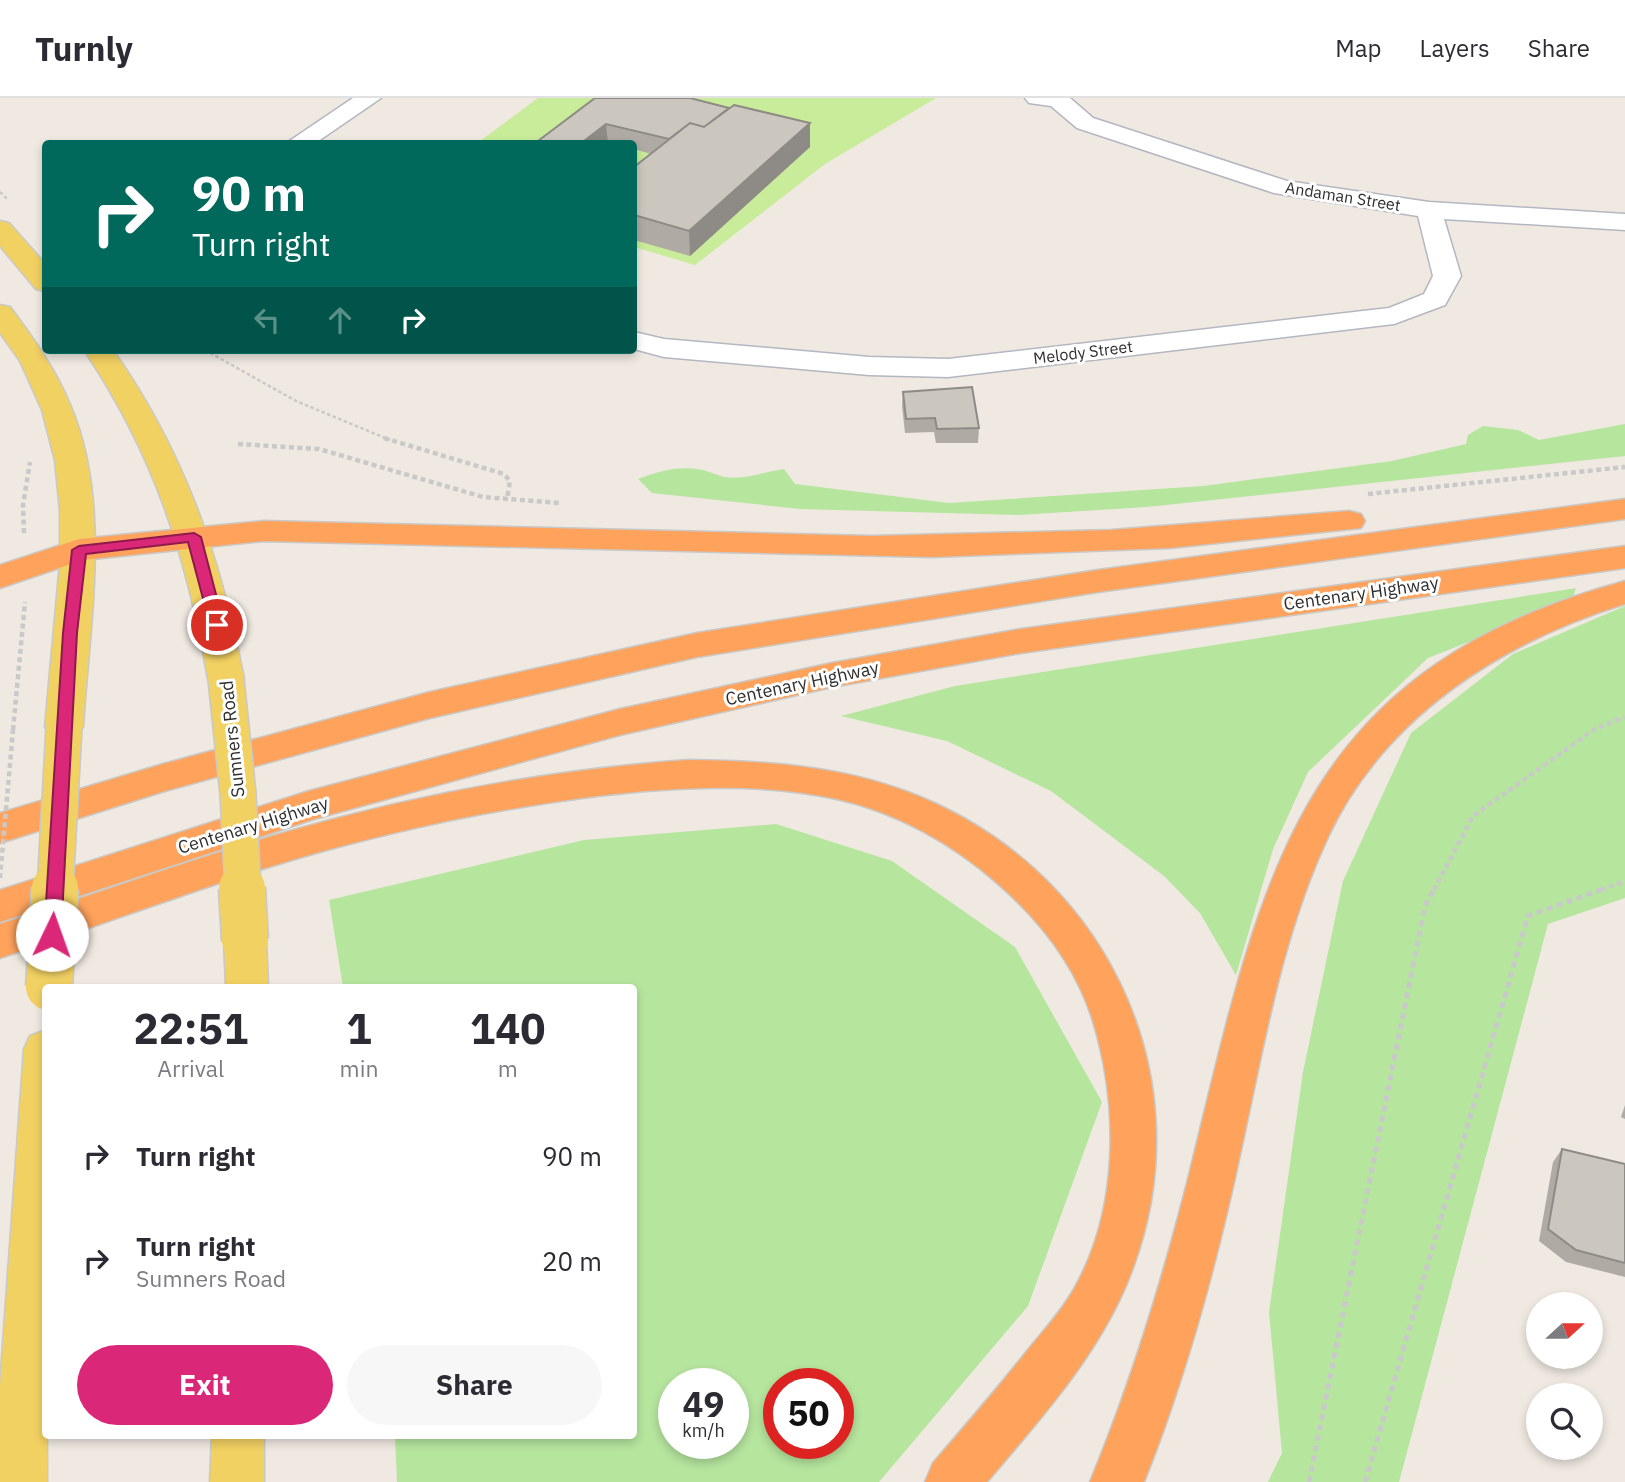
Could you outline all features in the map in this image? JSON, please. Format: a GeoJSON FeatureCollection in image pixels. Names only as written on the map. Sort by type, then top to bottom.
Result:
{"type":"FeatureCollection","features":[{"type":"Feature","properties":{"kind":"highway"},"geometry":{"type":"LineString","coordinates":[[0,577],[79,550],[264,531],[872,547],[972,546],[1153,539],[1280,529],[1593,492],[1625,500]]}},
{"type":"Feature","properties":{"kind":"highway"},"geometry":{"type":"LineString","coordinates":[[0,828],[163,778],[430,705],[697,645],[1098,581],[1625,509]]}},
{"type":"Feature","properties":{"kind":"highway","name":"Centenary Highway"},"geometry":{"type":"LineString","coordinates":[[0,906],[309,806],[620,722],[832,675],[1021,641],[1625,558]]}},
{"type":"Feature","properties":{"kind":"highway"},"geometry":{"type":"LineString","coordinates":[[1117,1482],[1139,1433],[1178,1302],[1278,915],[1304,847],[1328,800],[1353,762],[1381,731],[1453,670],[1530,626],[1578,606],[1625,592]]}},
{"type":"Feature","properties":{"kind":"highway"},"geometry":{"type":"LineString","coordinates":[[0,940],[309,841],[403,816],[575,785],[702,775],[757,774],[811,780],[861,791],[913,810],[956,832],[999,861],[1037,895],[1065,926],[1094,969],[1128,1064],[1135,1109],[1135,1156],[1113,1256],[1093,1303],[1008,1417],[952,1482]]}},
{"type":"Feature","properties":{"kind":"main road"},"geometry":{"type":"LineString","coordinates":[[0,229],[42,278]]}},
{"type":"Feature","properties":{"kind":"main road"},"geometry":{"type":"LineString","coordinates":[[0,313],[43,372],[58,405],[74,473],[79,550],[64,727],[49,984]]}},
{"type":"Feature","properties":{"kind":"main road","name":"Sumners Road"},"geometry":{"type":"LineString","coordinates":[[100,354],[156,444],[194,537],[212,598],[226,679],[238,794],[247,984]]}},
{"type":"Feature","properties":{"kind":"main road"},"geometry":{"type":"LineString","coordinates":[[20,1482],[42,1116]]}},
{"type":"Feature","properties":{"kind":"main road"},"geometry":{"type":"LineString","coordinates":[[237,1482],[238,1439]]}},
{"type":"Feature","properties":{"kind":"street"},"geometry":{"type":"LineString","coordinates":[[303,140],[369,98]]}},
{"type":"Feature","properties":{"kind":"street","name":"Andaman Street"},"geometry":{"type":"LineString","coordinates":[[1037,98],[1058,98],[1085,122],[1283,188],[1429,210],[1625,222]]}},
{"type":"Feature","properties":{"kind":"street","name":"Melody Street"},"geometry":{"type":"LineString","coordinates":[[637,342],[664,348],[841,363],[948,368],[1394,316],[1434,299],[1447,276],[1429,210]]}},
{"type":"Feature","properties":{"kind":"path"},"geometry":{"type":"LineString","coordinates":[[212,354],[296,401],[367,433],[504,474],[510,481],[507,499]]}},
{"type":"Feature","properties":{"kind":"path"},"geometry":{"type":"LineString","coordinates":[[238,444],[273,444],[319,449],[454,491],[507,499],[564,503]]}},
{"type":"Feature","properties":{"kind":"path"},"geometry":{"type":"LineString","coordinates":[[1363,494],[1625,467]]}},
{"type":"Feature","properties":{"kind":"path"},"geometry":{"type":"LineString","coordinates":[[1309,1482],[1425,906],[1474,816],[1595,729],[1625,718]]}},
{"type":"Feature","properties":{"kind":"path"},"geometry":{"type":"LineString","coordinates":[[0,878],[13,730]]}},
{"type":"Feature","properties":{"kind":"path"},"geometry":{"type":"LineString","coordinates":[[1365,1482],[1528,916],[1625,881]]}},
{"type":"Feature","properties":{"kind":"green space"},"geometry":{"type":"Polygon","coordinates":[[[538,98],[936,98],[825,164],[695,265],[637,248],[637,140],[481,140],[538,98]]]}},
{"type":"Feature","properties":{"kind":"green space"},"geometry":{"type":"Polygon","coordinates":[[[1625,424],[1625,456],[1147,507],[1018,515],[800,509],[652,493],[638,479],[678,469],[703,470],[732,478],[784,469],[795,484],[949,503],[1203,486],[1392,461],[1466,444],[1468,435],[1483,426],[1518,430],[1539,440],[1625,424]]]}},
{"type":"Feature","properties":{"kind":"green space"},"geometry":{"type":"Polygon","coordinates":[[[1576,588],[1572,601],[1428,658],[1308,772],[1273,849],[1236,975],[1200,913],[1164,876],[1051,791],[947,741],[841,716],[955,686],[1576,588]]]}},
{"type":"Feature","properties":{"kind":"green space"},"geometry":{"type":"Polygon","coordinates":[[[1625,606],[1625,898],[1548,924],[1399,1482],[1268,1482],[1282,1453],[1269,1312],[1303,1072],[1343,881],[1411,733],[1513,654],[1625,606]]]}},
{"type":"Feature","properties":{"kind":"green space"},"geometry":{"type":"Polygon","coordinates":[[[776,824],[892,861],[1015,947],[1102,1102],[1028,1306],[879,1482],[397,1482],[395,1439],[637,1439],[637,984],[343,984],[329,900],[584,840],[776,824]]]}},
{"type":"Feature","properties":{"kind":"building"},"geometry":{"type":"Polygon","coordinates":[[[595,98],[690,98],[729,108],[704,127],[690,123],[669,139],[606,124],[585,140],[539,140],[595,98]]]}},
{"type":"Feature","properties":{"kind":"building"},"geometry":{"type":"Polygon","coordinates":[[[734,105],[810,123],[689,231],[637,216],[637,165],[690,123],[704,127],[734,105]]]}},
{"type":"Feature","properties":{"kind":"building"},"geometry":{"type":"Polygon","coordinates":[[[972,387],[979,428],[937,429],[935,418],[906,419],[903,392],[972,387]]]}},
{"type":"Feature","properties":{"kind":"building"},"geometry":{"type":"Polygon","coordinates":[[[1562,1149],[1625,1164],[1625,1263],[1576,1250],[1548,1229],[1562,1149]]]}},
{"type":"Feature","properties":{"kind":"route"},"geometry":{"type":"LineString","coordinates":[[52,935],[70,633],[79,550],[194,537],[217,625]]}}]}
